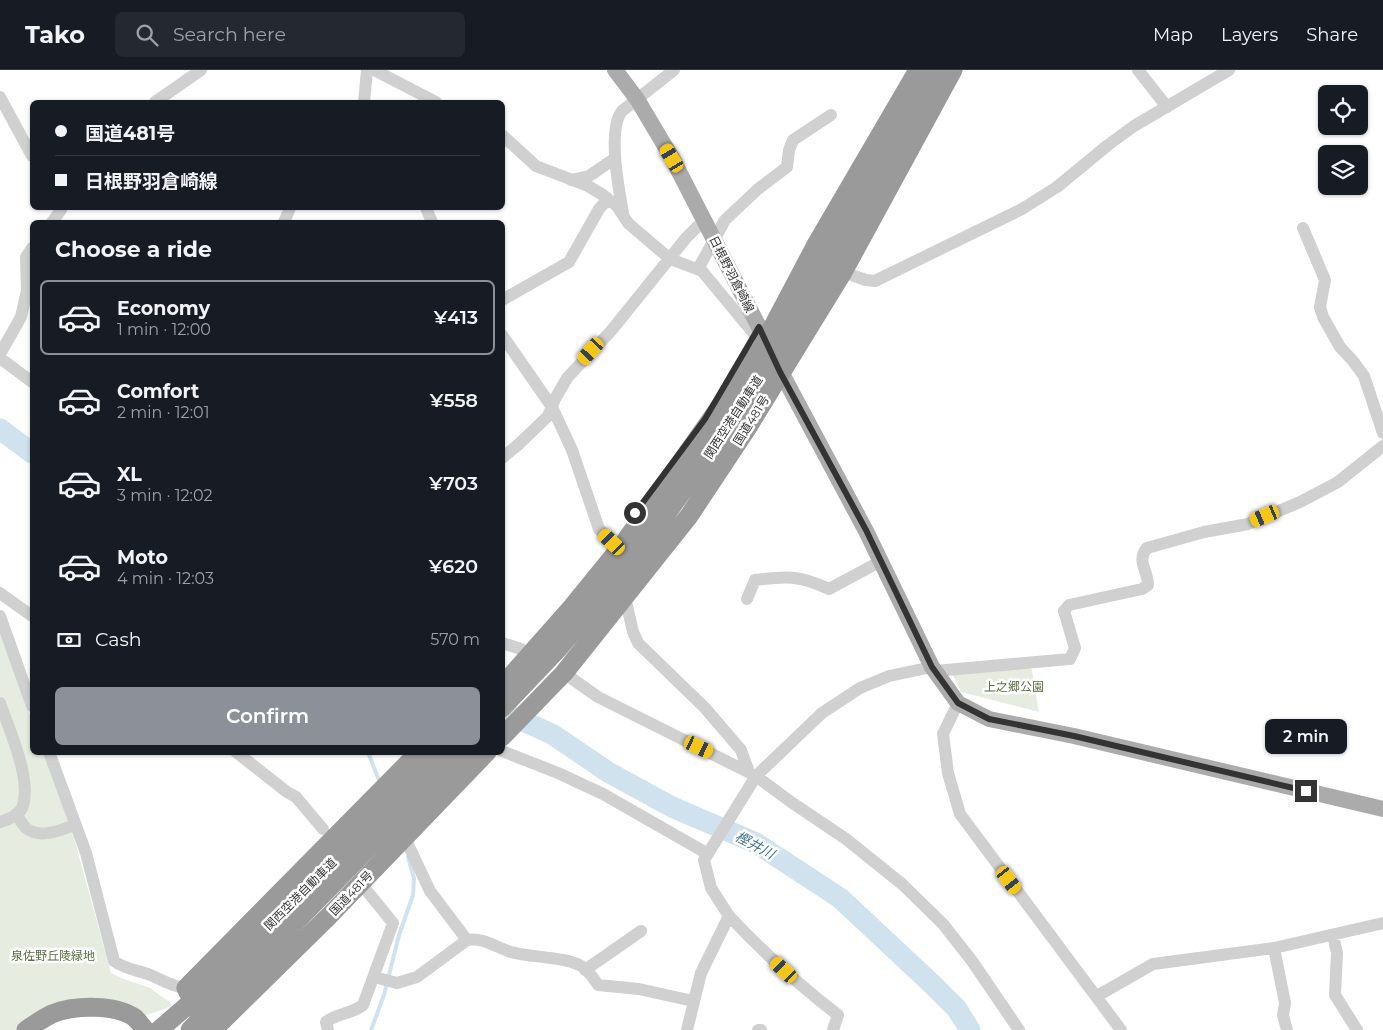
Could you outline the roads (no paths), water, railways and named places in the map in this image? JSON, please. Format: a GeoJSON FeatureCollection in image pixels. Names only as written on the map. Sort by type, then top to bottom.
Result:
{"type":"FeatureCollection","features":[{"type":"Feature","properties":{"kind":"highway"},"geometry":{"type":"LineString","coordinates":[[505,664],[521,649],[589,571],[705,419],[804,253],[908,70]]}},
{"type":"Feature","properties":{"kind":"highway","name":"関西空港自動車道"},"geometry":{"type":"LineString","coordinates":[[505,683],[572,607],[624,543],[762,347],[817,243],[918,70]]}},
{"type":"Feature","properties":{"kind":"highway","name":"関西空港自動車道"},"geometry":{"type":"LineString","coordinates":[[505,705],[558,648],[638,555],[727,429],[794,320],[936,70]]}},
{"type":"Feature","properties":{"kind":"highway","name":"国道481号"},"geometry":{"type":"LineString","coordinates":[[505,734],[564,673],[689,516],[748,427],[842,272],[953,70]]}},
{"type":"Feature","properties":{"kind":"highway"},"geometry":{"type":"LineString","coordinates":[[207,1030],[186,988],[416,755]]}},
{"type":"Feature","properties":{"kind":"highway","name":"関西空港自動車道"},"geometry":{"type":"LineString","coordinates":[[159,1030],[196,998],[435,755]]}},
{"type":"Feature","properties":{"kind":"highway","name":"関西空港自動車道"},"geometry":{"type":"LineString","coordinates":[[190,1030],[459,755]]}},
{"type":"Feature","properties":{"kind":"highway","name":"国道481号"},"geometry":{"type":"LineString","coordinates":[[212,1030],[329,916],[485,755]]}},
{"type":"Feature","properties":{"kind":"highway"},"geometry":{"type":"LineString","coordinates":[[26,1030],[53,1014],[76,1008],[107,1008],[123,1012],[135,1018],[145,1030]]}},
{"type":"Feature","properties":{"kind":"main road","name":"日根野羽倉崎線"},"geometry":{"type":"LineString","coordinates":[[615,70],[637,99],[672,158],[714,240],[757,331],[881,561],[934,669],[958,703],[989,719],[1083,738],[1383,809]]}},
{"type":"Feature","properties":{"kind":"street"},"geometry":{"type":"LineString","coordinates":[[158,100],[201,70]]}},
{"type":"Feature","properties":{"kind":"street"},"geometry":{"type":"LineString","coordinates":[[364,100],[367,70]]}},
{"type":"Feature","properties":{"kind":"street"},"geometry":{"type":"LineString","coordinates":[[374,70],[432,100]]}},
{"type":"Feature","properties":{"kind":"street"},"geometry":{"type":"LineString","coordinates":[[624,216],[614,159],[617,117],[674,70]]}},
{"type":"Feature","properties":{"kind":"street"},"geometry":{"type":"LineString","coordinates":[[1138,70],[1167,107]]}},
{"type":"Feature","properties":{"kind":"street"},"geometry":{"type":"LineString","coordinates":[[842,272],[875,281],[1022,209],[1057,187],[1114,140],[1230,70]]}},
{"type":"Feature","properties":{"kind":"street"},"geometry":{"type":"LineString","coordinates":[[0,97],[30,152]]}},
{"type":"Feature","properties":{"kind":"street"},"geometry":{"type":"LineString","coordinates":[[698,269],[725,220],[758,189],[787,167],[789,150],[793,140],[831,115]]}},
{"type":"Feature","properties":{"kind":"street"},"geometry":{"type":"LineString","coordinates":[[505,138],[536,166],[588,186],[608,199],[616,206],[628,223],[670,259],[702,271],[757,331]]}},
{"type":"Feature","properties":{"kind":"street"},"geometry":{"type":"LineString","coordinates":[[571,180],[589,176],[614,159]]}},
{"type":"Feature","properties":{"kind":"street"},"geometry":{"type":"LineString","coordinates":[[505,298],[570,262],[599,209],[608,199]]}},
{"type":"Feature","properties":{"kind":"street"},"geometry":{"type":"LineString","coordinates":[[505,456],[548,416],[567,378],[611,331],[686,238],[704,220]]}},
{"type":"Feature","properties":{"kind":"street"},"geometry":{"type":"LineString","coordinates":[[1303,228],[1325,280],[1320,307],[1323,317],[1340,347],[1364,376],[1383,433]]}},
{"type":"Feature","properties":{"kind":"street"},"geometry":{"type":"LineString","coordinates":[[30,251],[26,257],[27,290],[21,317],[0,356],[30,380]]}},
{"type":"Feature","properties":{"kind":"street"},"geometry":{"type":"LineString","coordinates":[[505,339],[552,407],[572,450],[599,529],[612,542]]}},
{"type":"Feature","properties":{"kind":"street"},"geometry":{"type":"LineString","coordinates":[[833,1030],[838,1015],[758,947],[729,916],[711,888],[704,860],[753,774],[822,714],[860,688],[889,676],[934,669],[1070,659],[1074,648],[1064,611],[1069,606],[1142,589],[1148,585],[1148,575],[1142,560],[1142,554],[1147,548],[1204,532],[1248,524],[1300,502],[1338,482],[1383,446]]}},
{"type":"Feature","properties":{"kind":"street"},"geometry":{"type":"LineString","coordinates":[[747,599],[755,580],[785,577],[810,580],[829,589],[881,561]]}},
{"type":"Feature","properties":{"kind":"street"},"geometry":{"type":"LineString","coordinates":[[0,593],[30,615]]}},
{"type":"Feature","properties":{"kind":"street"},"geometry":{"type":"LineString","coordinates":[[625,597],[633,632],[638,643],[705,708],[742,750],[753,774]]}},
{"type":"Feature","properties":{"kind":"street"},"geometry":{"type":"LineString","coordinates":[[0,616],[30,700]]}},
{"type":"Feature","properties":{"kind":"street"},"geometry":{"type":"LineString","coordinates":[[505,644],[521,649]]}},
{"type":"Feature","properties":{"kind":"street"},"geometry":{"type":"LineString","coordinates":[[564,673],[598,696],[753,774],[846,839],[902,884],[948,931],[972,961],[1019,1030]]}},
{"type":"Feature","properties":{"kind":"street"},"geometry":{"type":"LineString","coordinates":[[0,703],[22,763],[26,794],[21,809],[13,818],[0,822]]}},
{"type":"Feature","properties":{"kind":"street"},"geometry":{"type":"LineString","coordinates":[[958,703],[944,734],[948,773],[960,814],[1121,1030]]}},
{"type":"Feature","properties":{"kind":"street"},"geometry":{"type":"LineString","coordinates":[[505,752],[604,794],[708,854]]}},
{"type":"Feature","properties":{"kind":"street"},"geometry":{"type":"LineString","coordinates":[[50,755],[86,854],[114,961],[122,967],[149,974],[175,987],[186,988]]}},
{"type":"Feature","properties":{"kind":"street"},"geometry":{"type":"LineString","coordinates":[[240,755],[296,797],[323,829]]}},
{"type":"Feature","properties":{"kind":"street"},"geometry":{"type":"LineString","coordinates":[[16,814],[26,828],[37,833],[47,833],[69,827]]}},
{"type":"Feature","properties":{"kind":"street"},"geometry":{"type":"LineString","coordinates":[[405,838],[430,891],[467,940]]}},
{"type":"Feature","properties":{"kind":"street"},"geometry":{"type":"LineString","coordinates":[[328,1030],[326,1022],[332,1018],[355,1011],[363,1005],[393,924],[367,891]]}},
{"type":"Feature","properties":{"kind":"street"},"geometry":{"type":"LineString","coordinates":[[687,1030],[701,973],[729,916]]}},
{"type":"Feature","properties":{"kind":"street"},"geometry":{"type":"LineString","coordinates":[[1097,996],[1153,964],[1274,948],[1383,923]]}},
{"type":"Feature","properties":{"kind":"street"},"geometry":{"type":"LineString","coordinates":[[586,970],[641,931]]}},
{"type":"Feature","properties":{"kind":"street"},"geometry":{"type":"LineString","coordinates":[[1333,935],[1337,953],[1334,995],[1357,1030]]}},
{"type":"Feature","properties":{"kind":"street"},"geometry":{"type":"LineString","coordinates":[[374,977],[397,984],[417,977],[467,940],[476,938],[510,952],[534,957],[559,959],[583,967],[598,985],[639,990],[693,1001]]}},
{"type":"Feature","properties":{"kind":"street"},"geometry":{"type":"LineString","coordinates":[[1274,948],[1285,1003],[1283,1015],[1287,1030]]}},
{"type":"Feature","properties":{"kind":"waterway","name":"樫井川"},"geometry":{"type":"LineString","coordinates":[[0,429],[30,452]]}},
{"type":"Feature","properties":{"kind":"waterway","name":"樫井川"},"geometry":{"type":"LineString","coordinates":[[505,713],[552,734],[608,772],[672,807],[756,843],[840,898],[957,1009],[970,1030]]}},
{"type":"Feature","properties":{"kind":"waterway"},"geometry":{"type":"LineString","coordinates":[[369,755],[380,783]]}},
{"type":"Feature","properties":{"kind":"waterway"},"geometry":{"type":"LineString","coordinates":[[371,1030],[384,995],[399,935],[413,895],[414,878],[408,857]]}},
{"type":"Feature","properties":{"kind":"park label","name":"上之郷公園"},"geometry":{"type":"Point","coordinates":[1014,686]}},
{"type":"Feature","properties":{"kind":"park label","name":"泉佐野丘陵緑地"},"geometry":{"type":"Point","coordinates":[53,955]}}]}
